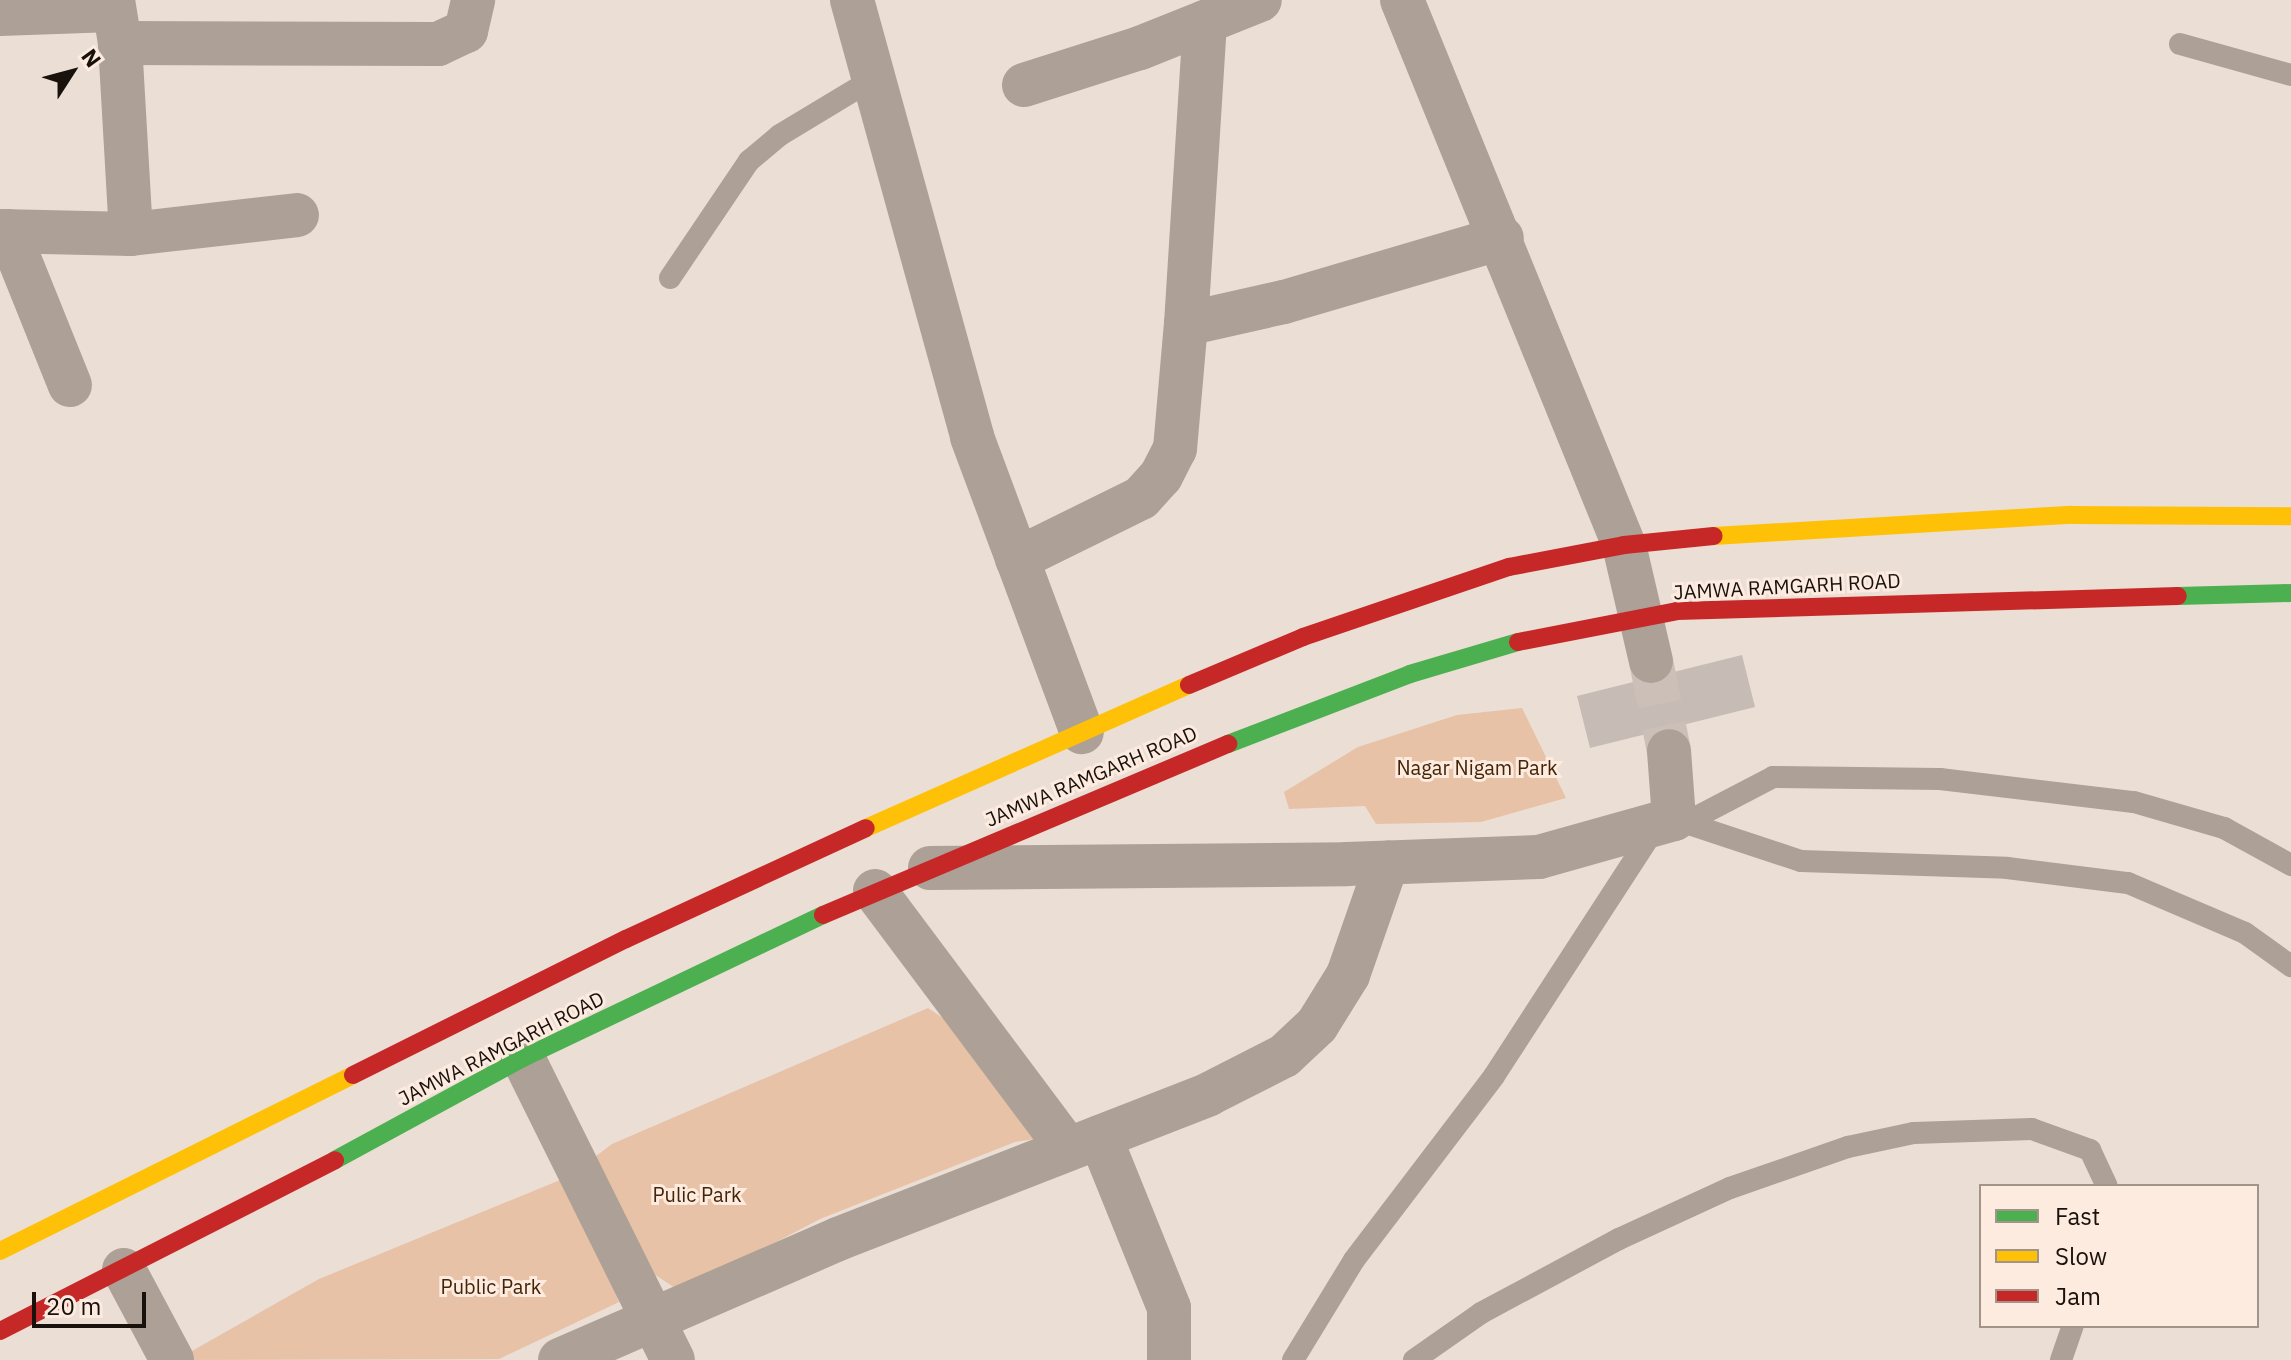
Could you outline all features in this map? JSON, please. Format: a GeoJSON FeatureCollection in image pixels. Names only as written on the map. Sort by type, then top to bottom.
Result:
{"type":"FeatureCollection","features":[{"type":"Feature","properties":{"kind":"highway","name":"JAMWA RAMGARH ROAD"},"geometry":{"type":"LineString","coordinates":[[0,1251],[626,939],[1082,732],[1303,637],[1429,592],[1509,567],[1624,545],[2071,515],[2291,516]]}},
{"type":"Feature","properties":{"kind":"highway","name":"JAMWA RAMGARH ROAD"},"geometry":{"type":"LineString","coordinates":[[0,1331],[124,1270],[523,1058],[875,891],[1185,760],[1410,674],[1529,639],[1642,618],[1803,605],[2291,593]]}},
{"type":"Feature","properties":{"kind":"street"},"geometry":{"type":"LineString","coordinates":[[0,14],[115,18],[438,44],[466,31],[473,0]]}},
{"type":"Feature","properties":{"kind":"street"},"geometry":{"type":"LineString","coordinates":[[852,0],[876,77],[972,437],[1082,732]]}},
{"type":"Feature","properties":{"kind":"street"},"geometry":{"type":"LineString","coordinates":[[1024,85],[1260,0]]}},
{"type":"Feature","properties":{"kind":"street"},"geometry":{"type":"LineString","coordinates":[[1402,0],[1502,238],[1624,545],[1651,661]]}},
{"type":"Feature","properties":{"kind":"street"},"geometry":{"type":"LineString","coordinates":[[115,18],[131,234]]}},
{"type":"Feature","properties":{"kind":"street"},"geometry":{"type":"LineString","coordinates":[[1017,559],[1141,498],[1161,476],[1175,449],[1205,22]]}},
{"type":"Feature","properties":{"kind":"street"},"geometry":{"type":"LineString","coordinates":[[70,385],[4,231],[131,234],[297,215]]}},
{"type":"Feature","properties":{"kind":"street"},"geometry":{"type":"LineString","coordinates":[[1186,324],[1284,302],[1502,238]]}},
{"type":"Feature","properties":{"kind":"street"},"geometry":{"type":"LineString","coordinates":[[929,868],[1387,863],[1539,857],[1673,821],[1669,751]]}},
{"type":"Feature","properties":{"kind":"street"},"geometry":{"type":"LineString","coordinates":[[560,1360],[838,1239],[1209,1094],[1284,1056],[1317,1025],[1348,975],[1387,863]]}},
{"type":"Feature","properties":{"kind":"street"},"geometry":{"type":"LineString","coordinates":[[875,891],[1084,1143],[1169,1308],[1169,1360]]}},
{"type":"Feature","properties":{"kind":"street"},"geometry":{"type":"LineString","coordinates":[[523,1058],[673,1360]]}},
{"type":"Feature","properties":{"kind":"street"},"geometry":{"type":"LineString","coordinates":[[124,1270],[172,1360]]}},
{"type":"Feature","properties":{"kind":"lane"},"geometry":{"type":"LineString","coordinates":[[2180,44],[2291,75]]}},
{"type":"Feature","properties":{"kind":"lane"},"geometry":{"type":"LineString","coordinates":[[670,278],[749,161],[780,135],[876,77]]}},
{"type":"Feature","properties":{"kind":"lane"},"geometry":{"type":"LineString","coordinates":[[1293,1360],[1354,1260],[1494,1076],[1673,821],[1773,777],[1940,779],[2134,802],[2224,828],[2291,865]]}},
{"type":"Feature","properties":{"kind":"lane"},"geometry":{"type":"LineString","coordinates":[[1673,821],[1801,861],[2007,868],[2128,883],[2245,933],[2291,966]]}},
{"type":"Feature","properties":{"kind":"lane"},"geometry":{"type":"LineString","coordinates":[[1414,1360],[1481,1313],[1619,1239],[1730,1188],[1848,1147],[1914,1133],[2032,1129],[2090,1150],[2106,1184]]}},
{"type":"Feature","properties":{"kind":"lane"},"geometry":{"type":"LineString","coordinates":[[2061,1360],[2072,1328]]}},
{"type":"Feature","properties":{"kind":"green space","name":"Nagar Nigam Park"},"geometry":{"type":"Polygon","coordinates":[[[1522,708],[1566,798],[1481,822],[1376,824],[1365,806],[1289,809],[1284,792],[1358,747],[1457,715],[1522,708]]]}},
{"type":"Feature","properties":{"kind":"green space","name":"Pulic Park"},"geometry":{"type":"Polygon","coordinates":[[[928,1008],[943,1018],[1042,1138],[1015,1142],[820,1219],[681,1292],[645,1268],[587,1163],[612,1144],[928,1008]]]}},
{"type":"Feature","properties":{"kind":"green space","name":"Public Park"},"geometry":{"type":"Polygon","coordinates":[[[570,1176],[619,1302],[499,1359],[176,1360],[319,1279],[570,1176]]]}},
{"type":"Feature","properties":{"kind":"building"},"geometry":{"type":"Polygon","coordinates":[[[1742,655],[1755,707],[1590,748],[1577,696],[1742,655]]]}},
{"type":"Feature","properties":{"kind":"tunnel"},"geometry":{"type":"LineString","coordinates":[[1651,661],[1669,751]]}},
{"type":"Feature","properties":{"kind":"traffic: fast"},"geometry":{"type":"LineString","coordinates":[[2178,596],[2291,593]]}},
{"type":"Feature","properties":{"kind":"traffic: fast"},"geometry":{"type":"LineString","coordinates":[[1228,744],[1410,674],[1518,642]]}},
{"type":"Feature","properties":{"kind":"traffic: fast"},"geometry":{"type":"LineString","coordinates":[[335,1160],[523,1058],[823,915]]}},
{"type":"Feature","properties":{"kind":"traffic: slow"},"geometry":{"type":"LineString","coordinates":[[1714,536],[2071,515],[2291,516]]}},
{"type":"Feature","properties":{"kind":"traffic: slow"},"geometry":{"type":"LineString","coordinates":[[866,828],[1189,685]]}},
{"type":"Feature","properties":{"kind":"traffic: slow"},"geometry":{"type":"LineString","coordinates":[[0,1251],[353,1075]]}},
{"type":"Feature","properties":{"kind":"traffic: jam"},"geometry":{"type":"LineString","coordinates":[[1189,685],[1303,637],[1509,567],[1624,545],[1714,536]]}},
{"type":"Feature","properties":{"kind":"traffic: jam"},"geometry":{"type":"LineString","coordinates":[[1518,642],[1677,611],[2178,596]]}},
{"type":"Feature","properties":{"kind":"traffic: jam"},"geometry":{"type":"LineString","coordinates":[[823,915],[1228,744]]}},
{"type":"Feature","properties":{"kind":"traffic: jam"},"geometry":{"type":"LineString","coordinates":[[353,1075],[626,939],[866,828]]}},
{"type":"Feature","properties":{"kind":"traffic: jam"},"geometry":{"type":"LineString","coordinates":[[0,1331],[335,1160]]}}]}
